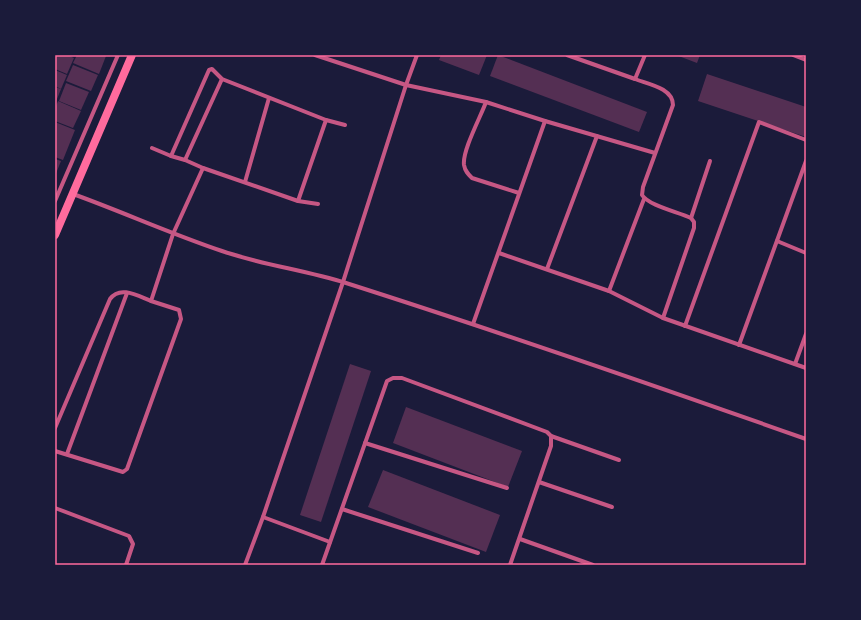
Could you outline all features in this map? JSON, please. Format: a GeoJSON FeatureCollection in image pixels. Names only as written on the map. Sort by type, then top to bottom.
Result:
{"type":"FeatureCollection","features":[{"type":"Feature","properties":{"kind":"main road"},"geometry":{"type":"LineString","coordinates":[[55,235],[132,55]]}},
{"type":"Feature","properties":{"kind":"street"},"geometry":{"type":"LineString","coordinates":[[55,201],[118,55]]}},
{"type":"Feature","properties":{"kind":"street"},"geometry":{"type":"LineString","coordinates":[[315,55],[406,85],[486,102],[655,153]]}},
{"type":"Feature","properties":{"kind":"street"},"geometry":{"type":"LineString","coordinates":[[245,565],[263,517],[343,282],[417,55]]}},
{"type":"Feature","properties":{"kind":"street"},"geometry":{"type":"LineString","coordinates":[[567,55],[579,57],[663,90],[670,94],[673,99],[671,111],[642,191],[644,199],[610,291]]}},
{"type":"Feature","properties":{"kind":"street"},"geometry":{"type":"LineString","coordinates":[[635,79],[646,55]]}},
{"type":"Feature","properties":{"kind":"street"},"geometry":{"type":"LineString","coordinates":[[793,55],[806,60]]}},
{"type":"Feature","properties":{"kind":"street"},"geometry":{"type":"LineString","coordinates":[[171,156],[209,70],[212,69],[222,78],[269,98],[326,120],[345,125]]}},
{"type":"Feature","properties":{"kind":"street"},"geometry":{"type":"LineString","coordinates":[[185,160],[222,78]]}},
{"type":"Feature","properties":{"kind":"street"},"geometry":{"type":"LineString","coordinates":[[245,182],[269,98]]}},
{"type":"Feature","properties":{"kind":"street"},"geometry":{"type":"LineString","coordinates":[[486,102],[465,153],[464,164],[466,173],[472,178],[519,193]]}},
{"type":"Feature","properties":{"kind":"street"},"geometry":{"type":"LineString","coordinates":[[298,201],[326,120]]}},
{"type":"Feature","properties":{"kind":"street"},"geometry":{"type":"LineString","coordinates":[[473,324],[545,121]]}},
{"type":"Feature","properties":{"kind":"street"},"geometry":{"type":"LineString","coordinates":[[685,326],[759,122],[806,140]]}},
{"type":"Feature","properties":{"kind":"street"},"geometry":{"type":"LineString","coordinates":[[547,269],[597,136]]}},
{"type":"Feature","properties":{"kind":"street"},"geometry":{"type":"LineString","coordinates":[[152,148],[203,168],[298,201],[318,204]]}},
{"type":"Feature","properties":{"kind":"street"},"geometry":{"type":"LineString","coordinates":[[691,218],[710,161]]}},
{"type":"Feature","properties":{"kind":"street"},"geometry":{"type":"LineString","coordinates":[[739,345],[806,161]]}},
{"type":"Feature","properties":{"kind":"street"},"geometry":{"type":"LineString","coordinates":[[151,301],[173,234],[203,168]]}},
{"type":"Feature","properties":{"kind":"street"},"geometry":{"type":"LineString","coordinates":[[73,193],[173,234],[225,252],[343,282],[605,368],[806,439]]}},
{"type":"Feature","properties":{"kind":"street"},"geometry":{"type":"LineString","coordinates":[[644,199],[691,218],[694,222],[694,228],[664,318]]}},
{"type":"Feature","properties":{"kind":"street"},"geometry":{"type":"LineString","coordinates":[[778,241],[806,253]]}},
{"type":"Feature","properties":{"kind":"street"},"geometry":{"type":"LineString","coordinates":[[499,253],[610,291],[664,318],[806,368]]}},
{"type":"Feature","properties":{"kind":"street"},"geometry":{"type":"LineString","coordinates":[[55,428],[113,295],[117,292],[127,292],[179,310],[182,319],[127,469],[123,472],[55,451]]}},
{"type":"Feature","properties":{"kind":"street"},"geometry":{"type":"LineString","coordinates":[[67,454],[127,292]]}},
{"type":"Feature","properties":{"kind":"street"},"geometry":{"type":"LineString","coordinates":[[795,364],[806,334]]}},
{"type":"Feature","properties":{"kind":"street"},"geometry":{"type":"LineString","coordinates":[[322,565],[387,381],[393,378],[402,378],[547,432],[551,436],[618,460]]}},
{"type":"Feature","properties":{"kind":"street"},"geometry":{"type":"LineString","coordinates":[[510,565],[552,446],[551,436]]}},
{"type":"Feature","properties":{"kind":"street"},"geometry":{"type":"LineString","coordinates":[[365,443],[507,488]]}},
{"type":"Feature","properties":{"kind":"street"},"geometry":{"type":"LineString","coordinates":[[539,482],[612,507]]}},
{"type":"Feature","properties":{"kind":"street"},"geometry":{"type":"LineString","coordinates":[[55,508],[129,536],[133,544],[126,565]]}},
{"type":"Feature","properties":{"kind":"street"},"geometry":{"type":"LineString","coordinates":[[342,509],[478,553]]}},
{"type":"Feature","properties":{"kind":"street"},"geometry":{"type":"LineString","coordinates":[[263,517],[330,542]]}},
{"type":"Feature","properties":{"kind":"street"},"geometry":{"type":"LineString","coordinates":[[520,539],[592,565]]}},
{"type":"Feature","properties":{"kind":"building"},"geometry":{"type":"Polygon","coordinates":[[[55,55],[67,55],[74,58],[67,74],[55,69],[55,55]]]}},
{"type":"Feature","properties":{"kind":"building"},"geometry":{"type":"Polygon","coordinates":[[[77,55],[106,56],[99,74],[73,63],[77,55]]]}},
{"type":"Feature","properties":{"kind":"building"},"geometry":{"type":"Polygon","coordinates":[[[441,55],[487,55],[479,75],[439,60],[441,55]]]}},
{"type":"Feature","properties":{"kind":"building"},"geometry":{"type":"Polygon","coordinates":[[[498,55],[647,112],[639,132],[490,76],[498,55]]]}},
{"type":"Feature","properties":{"kind":"building"},"geometry":{"type":"Polygon","coordinates":[[[676,55],[700,55],[697,63],[676,55]]]}},
{"type":"Feature","properties":{"kind":"building"},"geometry":{"type":"Polygon","coordinates":[[[73,65],[98,75],[91,91],[66,81],[73,65]]]}},
{"type":"Feature","properties":{"kind":"building"},"geometry":{"type":"Polygon","coordinates":[[[55,70],[67,75],[61,89],[55,86],[55,70]]]}},
{"type":"Feature","properties":{"kind":"building"},"geometry":{"type":"Polygon","coordinates":[[[707,74],[806,107],[806,137],[698,101],[707,74]]]}},
{"type":"Feature","properties":{"kind":"building"},"geometry":{"type":"Polygon","coordinates":[[[66,83],[89,92],[81,110],[59,101],[66,83]]]}},
{"type":"Feature","properties":{"kind":"building"},"geometry":{"type":"Polygon","coordinates":[[[55,87],[61,89],[55,104],[55,87]]]}},
{"type":"Feature","properties":{"kind":"building"},"geometry":{"type":"Polygon","coordinates":[[[58,101],[81,111],[73,128],[55,121],[55,109],[58,101]]]}},
{"type":"Feature","properties":{"kind":"building"},"geometry":{"type":"Polygon","coordinates":[[[55,122],[75,130],[63,160],[55,157],[55,122]]]}},
{"type":"Feature","properties":{"kind":"building"},"geometry":{"type":"Polygon","coordinates":[[[55,159],[61,161],[55,176],[55,159]]]}},
{"type":"Feature","properties":{"kind":"building"},"geometry":{"type":"Polygon","coordinates":[[[350,364],[371,371],[321,522],[300,515],[350,364]]]}},
{"type":"Feature","properties":{"kind":"building"},"geometry":{"type":"Polygon","coordinates":[[[406,407],[522,451],[508,487],[393,443],[406,407]]]}},
{"type":"Feature","properties":{"kind":"building"},"geometry":{"type":"Polygon","coordinates":[[[383,470],[500,515],[486,552],[368,507],[383,470]]]}}]}
